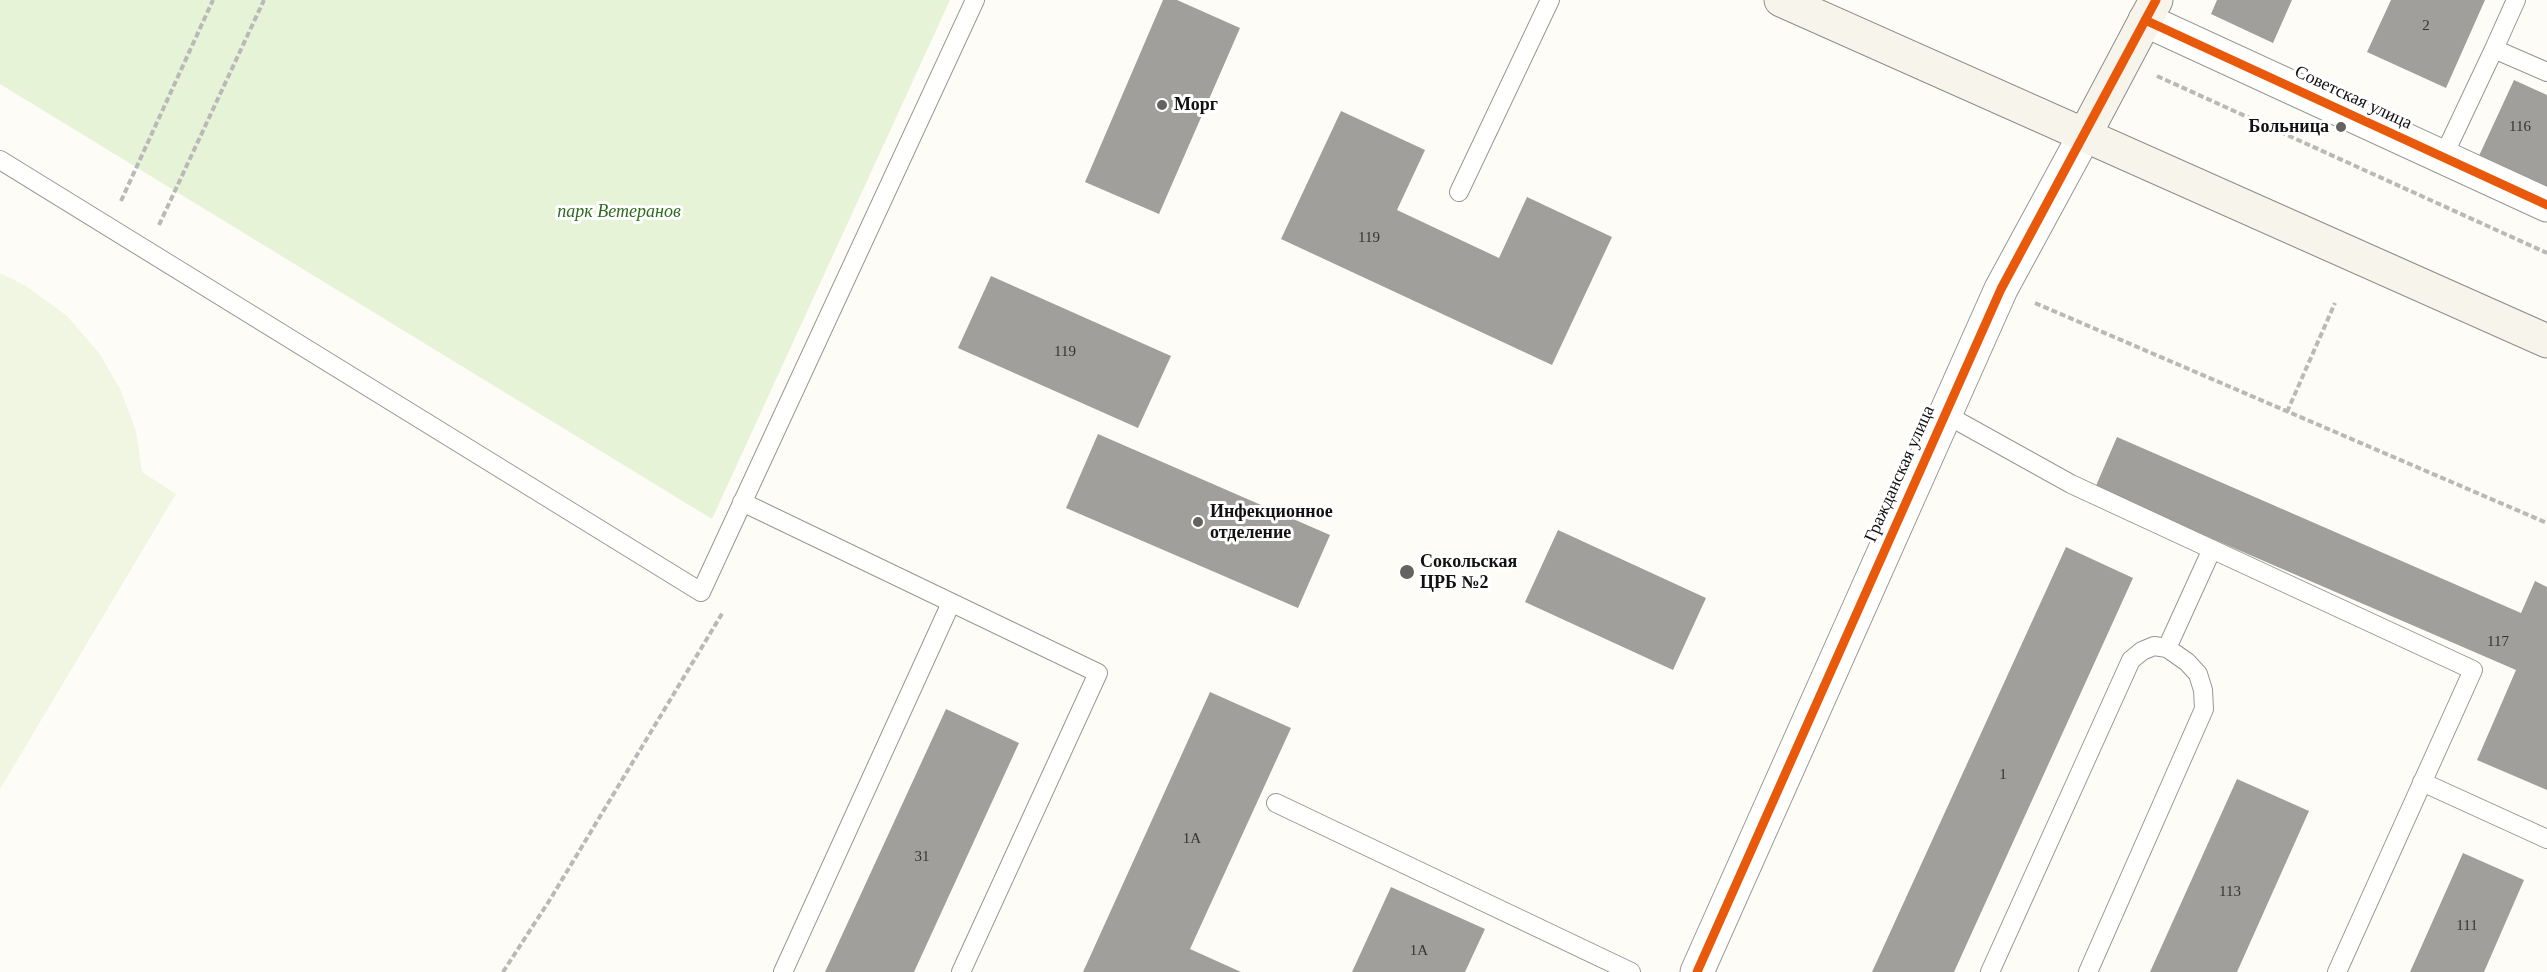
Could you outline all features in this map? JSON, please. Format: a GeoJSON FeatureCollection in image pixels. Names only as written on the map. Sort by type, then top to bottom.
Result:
{"type":"FeatureCollection","features":[{"type":"Feature","properties":{"kind":"main road"},"geometry":{"type":"LineString","coordinates":[[1780,0],[2547,341]]}},
{"type":"Feature","properties":{"kind":"main road","name":"Гражданская улица"},"geometry":{"type":"LineString","coordinates":[[2084,136],[2150,10]]}},
{"type":"Feature","properties":{"kind":"street","name":"Советская улица"},"geometry":{"type":"LineString","coordinates":[[2150,10],[2444,157],[2547,205]]}},
{"type":"Feature","properties":{"kind":"street","name":"Гражданская улица"},"geometry":{"type":"LineString","coordinates":[[1697,972],[2001,289],[2084,136]]}},
{"type":"Feature","properties":{"kind":"lane"},"geometry":{"type":"LineString","coordinates":[[0,160],[701,592],[975,0]]}},
{"type":"Feature","properties":{"kind":"lane"},"geometry":{"type":"LineString","coordinates":[[1459,192],[1550,0]]}},
{"type":"Feature","properties":{"kind":"lane"},"geometry":{"type":"LineString","coordinates":[[2444,157],[2516,0]]}},
{"type":"Feature","properties":{"kind":"lane"},"geometry":{"type":"LineString","coordinates":[[2494,49],[2547,72]]}},
{"type":"Feature","properties":{"kind":"lane"},"geometry":{"type":"LineString","coordinates":[[1945,414],[2071,484],[2473,670],[2337,972]]}},
{"type":"Feature","properties":{"kind":"lane"},"geometry":{"type":"LineString","coordinates":[[742,502],[1098,673],[961,972]]}},
{"type":"Feature","properties":{"kind":"lane"},"geometry":{"type":"LineString","coordinates":[[2167,648],[2212,549]]}},
{"type":"Feature","properties":{"kind":"lane"},"geometry":{"type":"LineString","coordinates":[[783,972],[951,603]]}},
{"type":"Feature","properties":{"kind":"lane"},"geometry":{"type":"LineString","coordinates":[[1990,972],[2131,660],[2142,651],[2154,646],[2167,648],[2187,662],[2198,674],[2203,690],[2204,709],[2088,972]]}},
{"type":"Feature","properties":{"kind":"lane"},"geometry":{"type":"LineString","coordinates":[[2422,782],[2547,838]]}},
{"type":"Feature","properties":{"kind":"lane"},"geometry":{"type":"LineString","coordinates":[[1276,803],[1631,972]]}},
{"type":"Feature","properties":{"kind":"path"},"geometry":{"type":"LineString","coordinates":[[109,227],[213,0]]}},
{"type":"Feature","properties":{"kind":"path"},"geometry":{"type":"LineString","coordinates":[[147,252],[264,0]]}},
{"type":"Feature","properties":{"kind":"path"},"geometry":{"type":"LineString","coordinates":[[2123,61],[2547,253]]}},
{"type":"Feature","properties":{"kind":"path"},"geometry":{"type":"LineString","coordinates":[[2001,289],[2547,524]]}},
{"type":"Feature","properties":{"kind":"path"},"geometry":{"type":"LineString","coordinates":[[2287,412],[2335,303]]}},
{"type":"Feature","properties":{"kind":"path"},"geometry":{"type":"LineString","coordinates":[[503,972],[551,898],[724,611],[701,592]]}},
{"type":"Feature","properties":{"kind":"green space","name":"парк Ветеранов"},"geometry":{"type":"Polygon","coordinates":[[[0,0],[950,0],[712,519],[0,84],[0,0]]]}},
{"type":"Feature","properties":{"kind":"green space"},"geometry":{"type":"Polygon","coordinates":[[[0,273],[26,286],[67,316],[99,353],[120,389],[136,431],[142,472],[176,494],[0,789],[0,273]]]}},
{"type":"Feature","properties":{"kind":"building","name":"Морг"},"geometry":{"type":"Polygon","coordinates":[[[1163,0],[1177,0],[1240,28],[1159,214],[1085,182],[1163,0]]]}},
{"type":"Feature","properties":{"kind":"building"},"geometry":{"type":"Polygon","coordinates":[[[2217,0],[2292,0],[2273,43],[2211,14],[2217,0]]]}},
{"type":"Feature","properties":{"kind":"building"},"geometry":{"type":"Polygon","coordinates":[[[2391,0],[2485,0],[2446,88],[2367,52],[2391,0]]]}},
{"type":"Feature","properties":{"kind":"building"},"geometry":{"type":"Polygon","coordinates":[[[2514,80],[2547,95],[2547,190],[2478,158],[2514,80]]]}},
{"type":"Feature","properties":{"kind":"building"},"geometry":{"type":"Polygon","coordinates":[[[1341,111],[1425,150],[1397,210],[1499,258],[1527,197],[1612,237],[1552,365],[1281,239],[1341,111]]]}},
{"type":"Feature","properties":{"kind":"building"},"geometry":{"type":"Polygon","coordinates":[[[991,276],[1171,356],[1138,428],[958,348],[991,276]]]}},
{"type":"Feature","properties":{"kind":"building","name":"Инфекционное отделение"},"geometry":{"type":"Polygon","coordinates":[[[1098,434],[1330,535],[1298,608],[1066,508],[1098,434]]]}},
{"type":"Feature","properties":{"kind":"building"},"geometry":{"type":"Polygon","coordinates":[[[2117,437],[2521,613],[2535,581],[2547,587],[2547,790],[2477,760],[2516,670],[2095,488],[2117,437]]]}},
{"type":"Feature","properties":{"kind":"building"},"geometry":{"type":"Polygon","coordinates":[[[1558,530],[1706,598],[1673,670],[1525,602],[1558,530]]]}},
{"type":"Feature","properties":{"kind":"building"},"geometry":{"type":"Polygon","coordinates":[[[2066,547],[2133,578],[1954,972],[1872,972],[2066,547]]]}},
{"type":"Feature","properties":{"kind":"building"},"geometry":{"type":"Polygon","coordinates":[[[1210,692],[1291,728],[1190,949],[1241,972],[1083,972],[1210,692]]]}},
{"type":"Feature","properties":{"kind":"building"},"geometry":{"type":"Polygon","coordinates":[[[946,709],[1019,743],[914,972],[825,972],[946,709]]]}},
{"type":"Feature","properties":{"kind":"building"},"geometry":{"type":"Polygon","coordinates":[[[2237,779],[2309,811],[2237,972],[2150,972],[2237,779]]]}},
{"type":"Feature","properties":{"kind":"building"},"geometry":{"type":"Polygon","coordinates":[[[2463,853],[2524,880],[2484,972],[2410,972],[2463,853]]]}},
{"type":"Feature","properties":{"kind":"building"},"geometry":{"type":"Polygon","coordinates":[[[1391,887],[1485,929],[1465,972],[1352,972],[1391,887]]]}},
{"type":"Feature","properties":{"kind":"cycle path"},"geometry":{"type":"LineString","coordinates":[[1697,972],[2001,289],[2156,0]]}},
{"type":"Feature","properties":{"kind":"cycle path"},"geometry":{"type":"LineString","coordinates":[[2145,20],[2547,205]]}},
{"type":"Feature","properties":{"kind":"place","name":"Морг"},"geometry":{"type":"Point","coordinates":[1162,105]}},
{"type":"Feature","properties":{"kind":"place","name":"Больница"},"geometry":{"type":"Point","coordinates":[2341,127]}},
{"type":"Feature","properties":{"kind":"place","name":"Инфекционное отделение"},"geometry":{"type":"Point","coordinates":[1198,522]}},
{"type":"Feature","properties":{"kind":"place","name":"Сокольская ЦРБ №2"},"geometry":{"type":"Point","coordinates":[1407,572]}}]}
